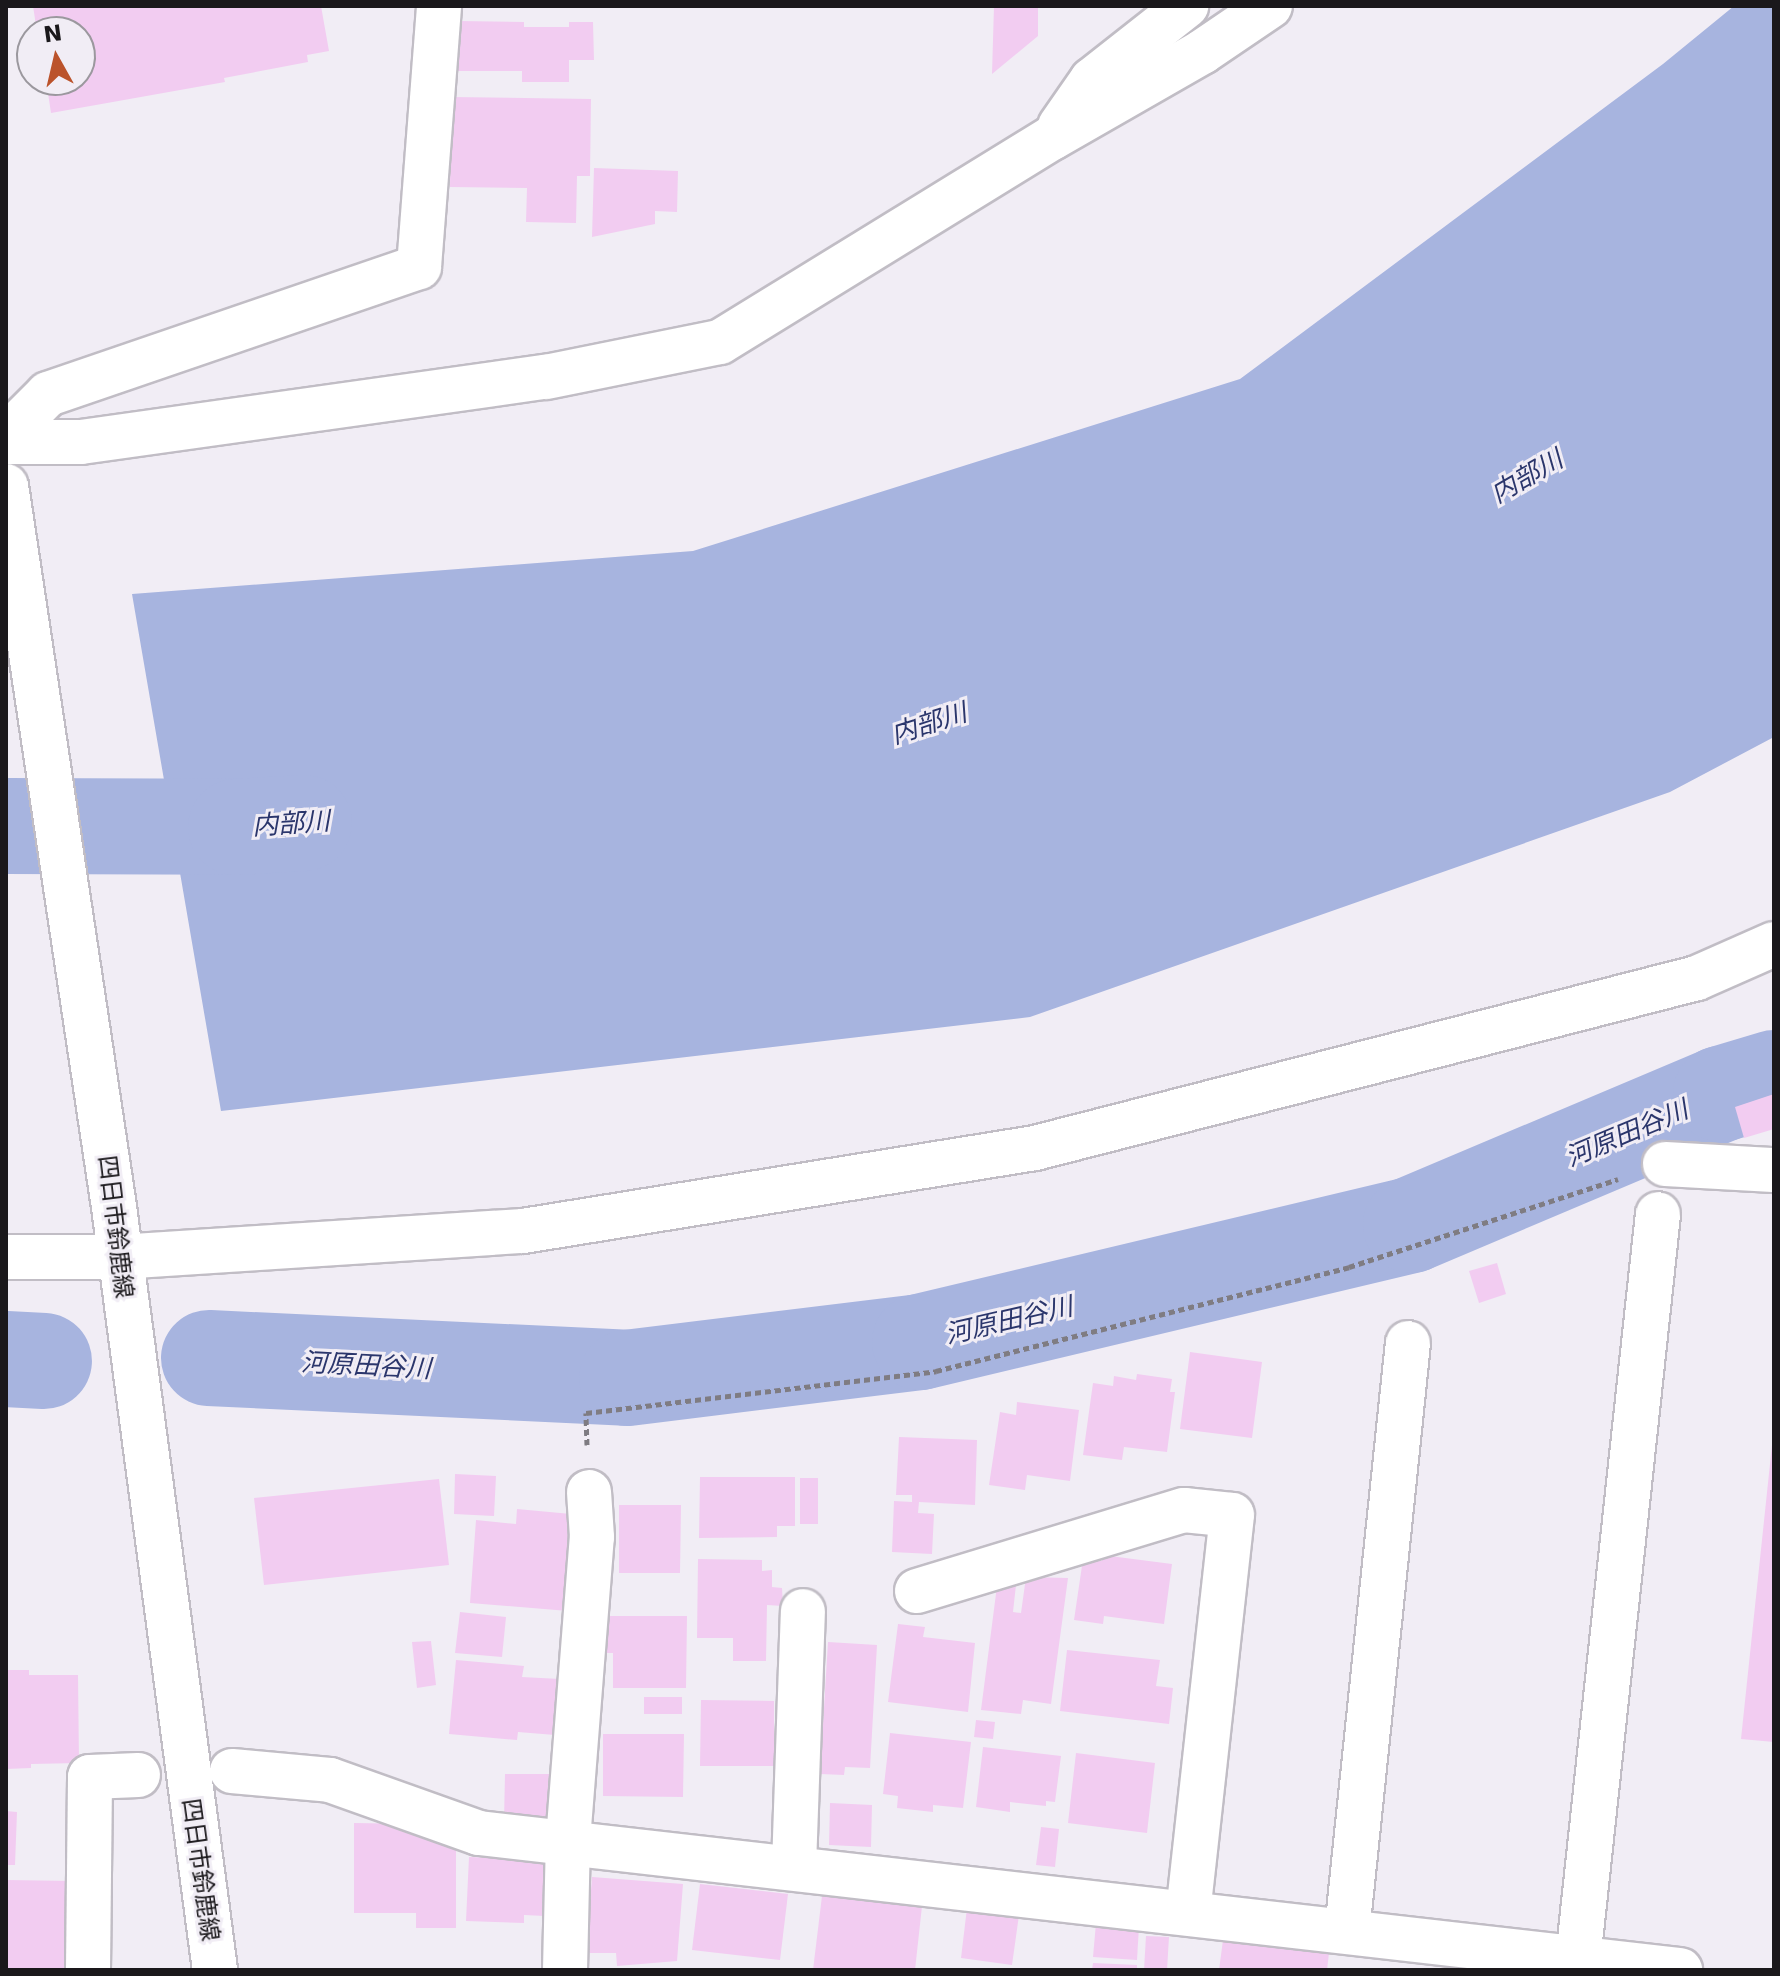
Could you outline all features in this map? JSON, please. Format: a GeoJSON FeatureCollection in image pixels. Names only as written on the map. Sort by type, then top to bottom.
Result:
{"type":"FeatureCollection","features":[{"type":"Feature","properties":{"kind":"street"},"geometry":{"type":"LineString","coordinates":[[6,439],[48,394],[419,267],[439,6]]}},
{"type":"Feature","properties":{"kind":"street"},"geometry":{"type":"LineString","coordinates":[[1052,138],[1092,80],[1186,6]]}},
{"type":"Feature","properties":{"kind":"street"},"geometry":{"type":"LineString","coordinates":[[6,439],[81,442],[127,436],[546,377],[720,342],[1052,138],[1202,52],[1270,6]]}},
{"type":"Feature","properties":{"kind":"street","name":"四日市鈴鹿線"},"geometry":{"type":"LineString","coordinates":[[6,486],[114,1207],[215,1970]]}},
{"type":"Feature","properties":{"kind":"street"},"geometry":{"type":"LineString","coordinates":[[6,1257],[119,1257],[523,1231],[1035,1148],[1697,978],[1774,944]]}},
{"type":"Feature","properties":{"kind":"street"},"geometry":{"type":"LineString","coordinates":[[1665,1164],[1774,1170]]}},
{"type":"Feature","properties":{"kind":"street"},"geometry":{"type":"LineString","coordinates":[[1578,1959],[1658,1214]]}},
{"type":"Feature","properties":{"kind":"street"},"geometry":{"type":"LineString","coordinates":[[1347,1931],[1408,1343]]}},
{"type":"Feature","properties":{"kind":"street"},"geometry":{"type":"LineString","coordinates":[[565,1970],[568,1840],[592,1537],[589,1492]]}},
{"type":"Feature","properties":{"kind":"street"},"geometry":{"type":"LineString","coordinates":[[917,1591],[1184,1510],[1232,1515],[1188,1913]]}},
{"type":"Feature","properties":{"kind":"street"},"geometry":{"type":"LineString","coordinates":[[794,1866],[803,1611]]}},
{"type":"Feature","properties":{"kind":"street"},"geometry":{"type":"LineString","coordinates":[[232,1771],[330,1780],[479,1833],[568,1840],[1680,1970]]}},
{"type":"Feature","properties":{"kind":"street"},"geometry":{"type":"LineString","coordinates":[[88,1970],[90,1777],[138,1775]]}},
{"type":"Feature","properties":{"kind":"path"},"geometry":{"type":"LineString","coordinates":[[589,1492],[586,1413],[936,1371],[1349,1267],[1665,1164]]}},
{"type":"Feature","properties":{"kind":"water"},"geometry":{"type":"Polygon","coordinates":[[[1734,6],[1774,6],[1774,737],[1670,792],[1030,1017],[221,1111],[132,594],[693,551],[1240,379],[1663,64],[1734,6]]]}},
{"type":"Feature","properties":{"kind":"building"},"geometry":{"type":"Polygon","coordinates":[[[33,6],[321,6],[329,51],[307,55],[308,62],[224,78],[225,82],[51,113],[48,96],[96,96],[96,16],[35,16],[33,6]]]}},
{"type":"Feature","properties":{"kind":"building"},"geometry":{"type":"Polygon","coordinates":[[[994,6],[1038,6],[1038,36],[992,74],[994,6]]]}},
{"type":"Feature","properties":{"kind":"building"},"geometry":{"type":"Polygon","coordinates":[[[458,21],[524,22],[524,27],[569,27],[569,22],[593,22],[594,60],[569,60],[569,82],[522,82],[522,71],[457,71],[458,21]]]}},
{"type":"Feature","properties":{"kind":"building"},"geometry":{"type":"Polygon","coordinates":[[[451,97],[591,99],[590,176],[577,176],[576,223],[526,222],[527,188],[450,187],[451,97]]]}},
{"type":"Feature","properties":{"kind":"building"},"geometry":{"type":"Polygon","coordinates":[[[594,168],[678,171],[677,212],[655,211],[655,224],[592,237],[594,168]]]}},
{"type":"Feature","properties":{"kind":"building"},"geometry":{"type":"Polygon","coordinates":[[[1774,1094],[1774,1129],[1744,1138],[1735,1107],[1774,1094]]]}},
{"type":"Feature","properties":{"kind":"building"},"geometry":{"type":"Polygon","coordinates":[[[1497,1263],[1506,1294],[1479,1303],[1469,1271],[1497,1263]]]}},
{"type":"Feature","properties":{"kind":"building"},"geometry":{"type":"Polygon","coordinates":[[[1190,1352],[1262,1362],[1252,1438],[1180,1429],[1190,1352]]]}},
{"type":"Feature","properties":{"kind":"building"},"geometry":{"type":"Polygon","coordinates":[[[1137,1374],[1172,1379],[1170,1392],[1175,1392],[1167,1452],[1124,1447],[1122,1460],[1083,1455],[1093,1383],[1113,1386],[1114,1376],[1136,1380],[1137,1374]]]}},
{"type":"Feature","properties":{"kind":"building"},"geometry":{"type":"Polygon","coordinates":[[[1017,1402],[1079,1410],[1070,1481],[1027,1475],[1025,1490],[989,1485],[1000,1412],[1016,1415],[1017,1402]]]}},
{"type":"Feature","properties":{"kind":"building"},"geometry":{"type":"Polygon","coordinates":[[[899,1437],[977,1440],[975,1505],[919,1502],[918,1513],[934,1514],[932,1554],[892,1552],[894,1501],[912,1502],[912,1495],[896,1495],[899,1437]]]}},
{"type":"Feature","properties":{"kind":"building"},"geometry":{"type":"Polygon","coordinates":[[[1774,1445],[1774,1742],[1741,1739],[1774,1445]]]}},
{"type":"Feature","properties":{"kind":"building"},"geometry":{"type":"Polygon","coordinates":[[[455,1474],[496,1476],[494,1516],[454,1514],[455,1474]]]}},
{"type":"Feature","properties":{"kind":"building"},"geometry":{"type":"Polygon","coordinates":[[[700,1477],[795,1477],[795,1526],[777,1526],[777,1537],[699,1538],[700,1477]]]}},
{"type":"Feature","properties":{"kind":"building"},"geometry":{"type":"Polygon","coordinates":[[[800,1478],[818,1478],[818,1524],[800,1524],[800,1478]]]}},
{"type":"Feature","properties":{"kind":"building"},"geometry":{"type":"Polygon","coordinates":[[[439,1479],[449,1565],[264,1585],[254,1498],[439,1479]]]}},
{"type":"Feature","properties":{"kind":"building"},"geometry":{"type":"Polygon","coordinates":[[[619,1505],[681,1505],[680,1573],[619,1573],[619,1505]]]}},
{"type":"Feature","properties":{"kind":"building"},"geometry":{"type":"Polygon","coordinates":[[[517,1509],[571,1514],[575,1528],[568,1611],[470,1603],[476,1520],[516,1524],[517,1509]]]}},
{"type":"Feature","properties":{"kind":"building"},"geometry":{"type":"Polygon","coordinates":[[[1102,1555],[1172,1564],[1164,1624],[1104,1616],[1103,1624],[1074,1620],[1083,1559],[1102,1561],[1102,1555]]]}},
{"type":"Feature","properties":{"kind":"building"},"geometry":{"type":"Polygon","coordinates":[[[698,1559],[762,1560],[762,1571],[772,1570],[772,1587],[782,1588],[783,1606],[767,1605],[766,1661],[733,1661],[733,1638],[697,1638],[698,1559]]]}},
{"type":"Feature","properties":{"kind":"building"},"geometry":{"type":"Polygon","coordinates":[[[1026,1577],[1068,1578],[1051,1704],[1023,1700],[1021,1714],[981,1710],[997,1586],[1016,1585],[1013,1612],[1021,1613],[1026,1577]]]}},
{"type":"Feature","properties":{"kind":"building"},"geometry":{"type":"Polygon","coordinates":[[[460,1612],[506,1617],[502,1657],[455,1653],[460,1612]]]}},
{"type":"Feature","properties":{"kind":"building"},"geometry":{"type":"Polygon","coordinates":[[[607,1616],[687,1616],[686,1688],[613,1688],[613,1653],[607,1653],[607,1616]]]}},
{"type":"Feature","properties":{"kind":"building"},"geometry":{"type":"Polygon","coordinates":[[[898,1624],[925,1627],[923,1637],[975,1643],[968,1712],[888,1702],[898,1624]]]}},
{"type":"Feature","properties":{"kind":"building"},"geometry":{"type":"Polygon","coordinates":[[[431,1641],[436,1685],[417,1688],[412,1642],[431,1641]]]}},
{"type":"Feature","properties":{"kind":"building"},"geometry":{"type":"Polygon","coordinates":[[[828,1642],[877,1645],[870,1768],[845,1767],[844,1775],[820,1774],[828,1642]]]}},
{"type":"Feature","properties":{"kind":"building"},"geometry":{"type":"Polygon","coordinates":[[[1067,1650],[1160,1660],[1156,1686],[1173,1688],[1169,1724],[1060,1711],[1067,1650]]]}},
{"type":"Feature","properties":{"kind":"building"},"geometry":{"type":"Polygon","coordinates":[[[456,1660],[524,1666],[522,1677],[560,1679],[555,1735],[518,1732],[517,1740],[449,1734],[456,1660]]]}},
{"type":"Feature","properties":{"kind":"building"},"geometry":{"type":"Polygon","coordinates":[[[6,1670],[29,1670],[29,1675],[78,1675],[79,1763],[31,1764],[31,1768],[6,1769],[6,1670]]]}},
{"type":"Feature","properties":{"kind":"building"},"geometry":{"type":"Polygon","coordinates":[[[644,1697],[682,1697],[682,1714],[644,1714],[644,1697]]]}},
{"type":"Feature","properties":{"kind":"building"},"geometry":{"type":"Polygon","coordinates":[[[701,1700],[774,1701],[774,1766],[700,1766],[701,1700]]]}},
{"type":"Feature","properties":{"kind":"building"},"geometry":{"type":"Polygon","coordinates":[[[976,1720],[995,1722],[993,1739],[974,1737],[976,1720]]]}},
{"type":"Feature","properties":{"kind":"building"},"geometry":{"type":"Polygon","coordinates":[[[890,1733],[971,1742],[963,1808],[933,1805],[933,1812],[897,1808],[898,1796],[883,1794],[890,1733]]]}},
{"type":"Feature","properties":{"kind":"building"},"geometry":{"type":"Polygon","coordinates":[[[603,1734],[684,1734],[683,1797],[603,1796],[603,1734]]]}},
{"type":"Feature","properties":{"kind":"building"},"geometry":{"type":"Polygon","coordinates":[[[983,1747],[1061,1756],[1055,1802],[1046,1801],[1046,1806],[1010,1802],[1010,1812],[976,1807],[983,1747]]]}},
{"type":"Feature","properties":{"kind":"building"},"geometry":{"type":"Polygon","coordinates":[[[1076,1753],[1155,1763],[1147,1833],[1068,1823],[1076,1753]]]}},
{"type":"Feature","properties":{"kind":"building"},"geometry":{"type":"Polygon","coordinates":[[[505,1774],[549,1774],[548,1821],[504,1821],[505,1774]]]}},
{"type":"Feature","properties":{"kind":"building"},"geometry":{"type":"Polygon","coordinates":[[[830,1803],[872,1805],[871,1847],[829,1845],[830,1803]]]}},
{"type":"Feature","properties":{"kind":"building"},"geometry":{"type":"Polygon","coordinates":[[[6,1811],[17,1812],[15,1865],[6,1865],[6,1811]]]}},
{"type":"Feature","properties":{"kind":"building"},"geometry":{"type":"Polygon","coordinates":[[[354,1823],[418,1824],[418,1837],[456,1839],[456,1928],[416,1928],[416,1913],[354,1913],[354,1823]]]}},
{"type":"Feature","properties":{"kind":"building"},"geometry":{"type":"Polygon","coordinates":[[[1041,1827],[1059,1829],[1055,1867],[1036,1865],[1041,1827]]]}},
{"type":"Feature","properties":{"kind":"building"},"geometry":{"type":"Polygon","coordinates":[[[469,1857],[547,1860],[545,1916],[524,1915],[524,1923],[466,1921],[469,1857]]]}},
{"type":"Feature","properties":{"kind":"building"},"geometry":{"type":"Polygon","coordinates":[[[592,1877],[683,1884],[677,1961],[617,1966],[616,1953],[586,1953],[592,1877]]]}},
{"type":"Feature","properties":{"kind":"building"},"geometry":{"type":"Polygon","coordinates":[[[6,1880],[73,1881],[72,1970],[6,1970],[6,1880]]]}},
{"type":"Feature","properties":{"kind":"building"},"geometry":{"type":"Polygon","coordinates":[[[700,1884],[788,1894],[780,1960],[692,1950],[700,1884]]]}},
{"type":"Feature","properties":{"kind":"building"},"geometry":{"type":"Polygon","coordinates":[[[822,1896],[922,1906],[915,1970],[813,1970],[822,1896]]]}},
{"type":"Feature","properties":{"kind":"building"},"geometry":{"type":"Polygon","coordinates":[[[967,1908],[1019,1915],[1012,1965],[961,1958],[967,1908]]]}},
{"type":"Feature","properties":{"kind":"building"},"geometry":{"type":"Polygon","coordinates":[[[1096,1923],[1139,1926],[1137,1960],[1093,1957],[1096,1923]]]}},
{"type":"Feature","properties":{"kind":"building"},"geometry":{"type":"Polygon","coordinates":[[[1146,1936],[1169,1937],[1167,1970],[1144,1970],[1146,1936]]]}},
{"type":"Feature","properties":{"kind":"building"},"geometry":{"type":"Polygon","coordinates":[[[1223,1940],[1329,1953],[1327,1970],[1219,1970],[1223,1940]]]}},
{"type":"Feature","properties":{"kind":"building"},"geometry":{"type":"Polygon","coordinates":[[[1093,1963],[1137,1965],[1137,1970],[1092,1970],[1093,1963]]]}},
{"type":"Feature","properties":{"kind":"waterway","name":"内部川"},"geometry":{"type":"LineString","coordinates":[[6,826],[236,827],[304,823]]}},
{"type":"Feature","properties":{"kind":"waterway","name":"河原田谷川"},"geometry":{"type":"LineString","coordinates":[[209,1358],[627,1378],[920,1342],[1411,1225],[1721,1094],[1774,1078]]}},
{"type":"Feature","properties":{"kind":"waterway","name":"河原田谷川"},"geometry":{"type":"LineString","coordinates":[[6,1359],[44,1361]]}}]}
